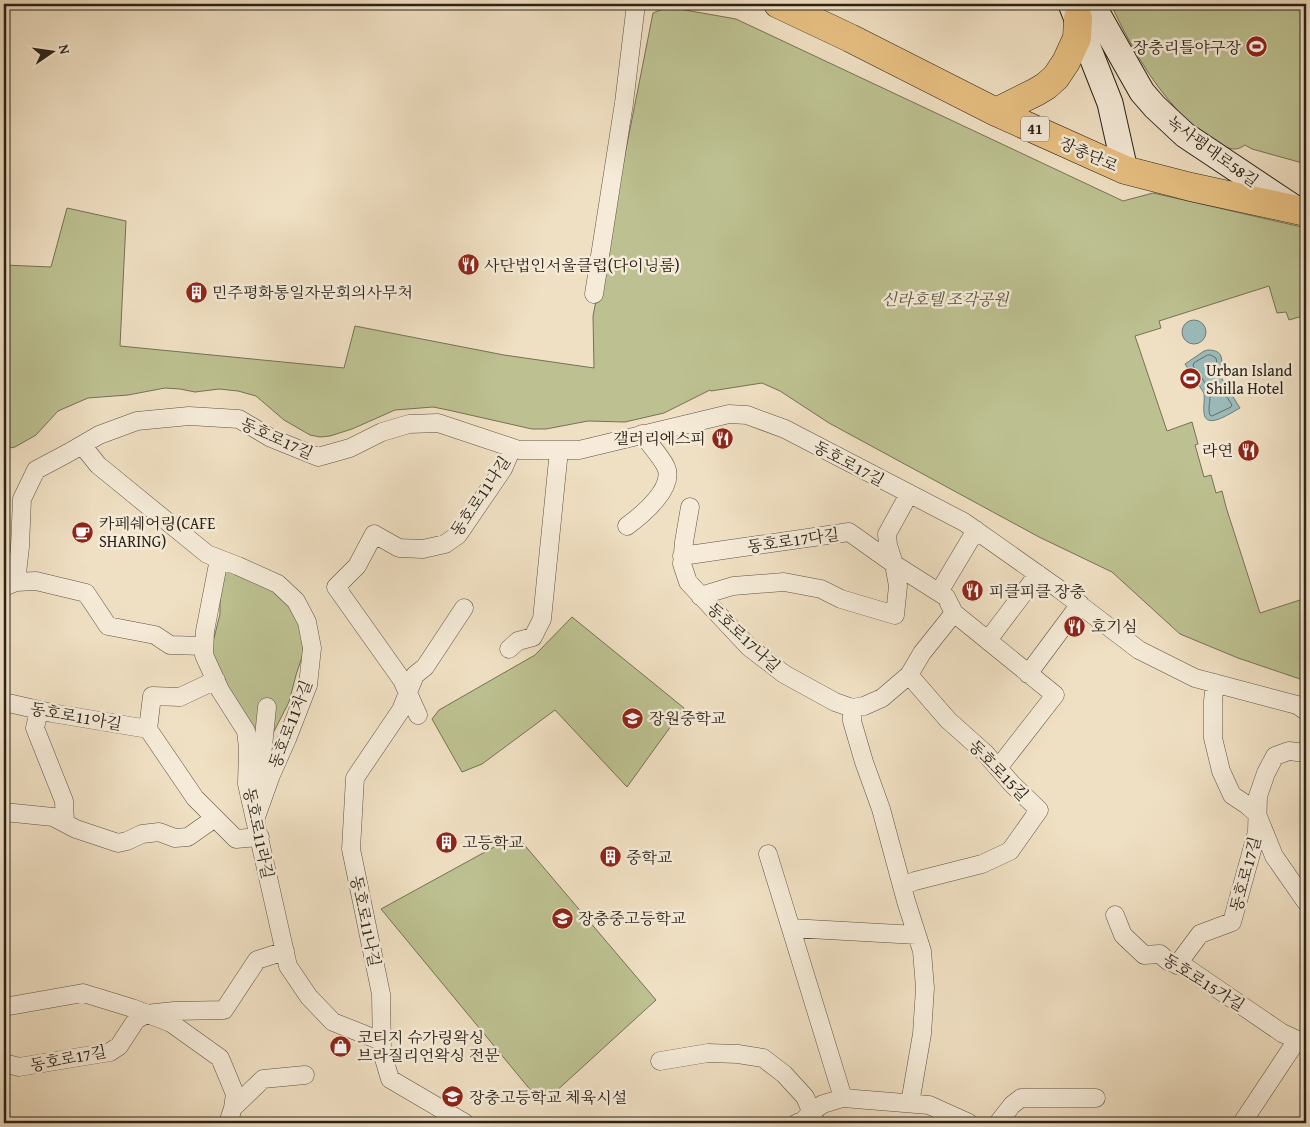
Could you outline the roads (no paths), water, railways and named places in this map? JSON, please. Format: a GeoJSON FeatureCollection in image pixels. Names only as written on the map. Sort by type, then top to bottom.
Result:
{"type":"FeatureCollection","features":[{"type":"Feature","properties":{"kind":"main road","name":"장충단로"},"geometry":{"type":"LineString","coordinates":[[778,4],[996,112],[1125,170],[1302,212]]}},
{"type":"Feature","properties":{"kind":"main road"},"geometry":{"type":"LineString","coordinates":[[996,112],[1036,92],[1056,77],[1066,62],[1076,38],[1080,8]]}},
{"type":"Feature","properties":{"kind":"main road"},"geometry":{"type":"LineString","coordinates":[[1080,8],[1110,102],[1125,170]]}},
{"type":"Feature","properties":{"kind":"main road","name":"녹사평대로58길"},"geometry":{"type":"LineString","coordinates":[[1080,8],[1142,92],[1185,135],[1302,212]]}},
{"type":"Feature","properties":{"kind":"street"},"geometry":{"type":"LineString","coordinates":[[594,294],[624,103],[636,4]]}},
{"type":"Feature","properties":{"kind":"street","name":"동호로17길"},"geometry":{"type":"LineString","coordinates":[[10,584],[20,547],[22,498],[36,470],[99,435],[137,422],[189,416],[239,419],[272,438],[318,458],[350,448],[382,432],[409,424],[438,423],[519,450],[578,450],[729,414],[747,415],[785,429],[964,522],[1080,604],[1139,650],[1195,678],[1297,705],[1306,711]]}},
{"type":"Feature","properties":{"kind":"street"},"geometry":{"type":"LineString","coordinates":[[628,526],[648,509],[666,483],[666,468],[642,434]]}},
{"type":"Feature","properties":{"kind":"street","name":"동호로11차길"},"geometry":{"type":"LineString","coordinates":[[82,445],[98,466],[207,554],[278,584],[296,601],[307,622],[312,648],[308,684],[256,817]]}},
{"type":"Feature","properties":{"kind":"street","name":"동호로11나길"},"geometry":{"type":"LineString","coordinates":[[418,715],[402,680],[336,587],[356,566],[374,534],[399,548],[423,549],[445,544],[458,535],[503,469],[512,448]]}},
{"type":"Feature","properties":{"kind":"street"},"geometry":{"type":"LineString","coordinates":[[509,649],[518,641],[532,637],[542,619],[559,450]]}},
{"type":"Feature","properties":{"kind":"street"},"geometry":{"type":"LineString","coordinates":[[700,596],[733,586],[784,582],[821,588],[841,599],[896,615],[898,586],[887,534],[909,494]]}},
{"type":"Feature","properties":{"kind":"street","name":"동호로17나길"},"geometry":{"type":"LineString","coordinates":[[690,507],[682,556],[682,564],[688,582],[750,647],[784,674],[835,702],[852,708]]}},
{"type":"Feature","properties":{"kind":"street"},"geometry":{"type":"LineString","coordinates":[[939,592],[976,530]]}},
{"type":"Feature","properties":{"kind":"street","name":"동호로17다길"},"geometry":{"type":"LineString","coordinates":[[682,556],[849,532],[894,564]]}},
{"type":"Feature","properties":{"kind":"street"},"geometry":{"type":"LineString","coordinates":[[10,584],[36,581],[86,593],[108,626],[155,635],[170,645],[204,646],[205,631],[219,559]]}},
{"type":"Feature","properties":{"kind":"street"},"geometry":{"type":"LineString","coordinates":[[894,564],[946,596],[954,613],[1055,695],[998,768]]}},
{"type":"Feature","properties":{"kind":"street"},"geometry":{"type":"LineString","coordinates":[[988,640],[1038,574]]}},
{"type":"Feature","properties":{"kind":"street"},"geometry":{"type":"LineString","coordinates":[[1028,674],[1080,604]]}},
{"type":"Feature","properties":{"kind":"street","name":"동호로11나길"},"geometry":{"type":"LineString","coordinates":[[464,608],[425,666],[415,675],[401,710],[355,778],[351,849],[381,994],[382,1052],[390,1079],[464,1123]]}},
{"type":"Feature","properties":{"kind":"street"},"geometry":{"type":"LineString","coordinates":[[910,1103],[922,1034],[925,988],[922,951],[881,809],[864,762],[852,720],[852,708],[864,706],[882,698],[909,675],[922,653],[954,613]]}},
{"type":"Feature","properties":{"kind":"street","name":"동호로11라길"},"geometry":{"type":"LineString","coordinates":[[204,646],[204,655],[220,690],[246,731],[248,748],[247,784],[256,817],[288,966],[309,997],[333,1022],[382,1041]]}},
{"type":"Feature","properties":{"kind":"street","name":"동호로15길"},"geometry":{"type":"LineString","coordinates":[[902,886],[982,864],[1010,851],[1039,810],[1012,784],[985,753],[948,720],[909,675]]}},
{"type":"Feature","properties":{"kind":"street"},"geometry":{"type":"LineString","coordinates":[[216,680],[180,698],[152,696],[148,729],[195,798],[236,839],[260,837]]}},
{"type":"Feature","properties":{"kind":"street","name":"동호로17길"},"geometry":{"type":"LineString","coordinates":[[1215,683],[1213,738],[1221,771],[1232,795],[1257,814]]}},
{"type":"Feature","properties":{"kind":"street","name":"동호로11아길"},"geometry":{"type":"LineString","coordinates":[[4,702],[148,729]]}},
{"type":"Feature","properties":{"kind":"street"},"geometry":{"type":"LineString","coordinates":[[264,793],[260,776],[267,707]]}},
{"type":"Feature","properties":{"kind":"street"},"geometry":{"type":"LineString","coordinates":[[40,710],[35,728],[64,801],[65,823]]}},
{"type":"Feature","properties":{"kind":"street","name":"동호로17길"},"geometry":{"type":"LineString","coordinates":[[1177,965],[1200,934],[1232,922],[1257,832],[1258,796],[1266,773],[1275,756],[1289,751],[1306,753]]}},
{"type":"Feature","properties":{"kind":"street"},"geometry":{"type":"LineString","coordinates":[[4,812],[53,817],[76,829],[118,843],[142,834],[159,832],[175,838],[188,837],[215,818]]}},
{"type":"Feature","properties":{"kind":"street"},"geometry":{"type":"LineString","coordinates":[[1257,814],[1274,856],[1306,902]]}},
{"type":"Feature","properties":{"kind":"street"},"geometry":{"type":"LineString","coordinates":[[768,854],[843,1098]]}},
{"type":"Feature","properties":{"kind":"street","name":"동호로15가길"},"geometry":{"type":"LineString","coordinates":[[1115,915],[1123,935],[1144,955],[1160,954],[1168,961],[1187,968],[1282,1033],[1301,1042]]}},
{"type":"Feature","properties":{"kind":"street"},"geometry":{"type":"LineString","coordinates":[[792,928],[917,935]]}},
{"type":"Feature","properties":{"kind":"street"},"geometry":{"type":"LineString","coordinates":[[146,1014],[224,1010],[257,960],[285,951]]}},
{"type":"Feature","properties":{"kind":"street"},"geometry":{"type":"LineString","coordinates":[[4,1007],[83,993],[171,1023],[220,1058],[235,1094],[230,1118]]}},
{"type":"Feature","properties":{"kind":"street","name":"동호로17길"},"geometry":{"type":"LineString","coordinates":[[4,1063],[19,1067],[110,1052],[119,1046],[136,1020],[146,1014]]}},
{"type":"Feature","properties":{"kind":"street"},"geometry":{"type":"LineString","coordinates":[[1242,1123],[1301,1042]]}},
{"type":"Feature","properties":{"kind":"street"},"geometry":{"type":"LineString","coordinates":[[660,1061],[708,1053],[738,1054],[763,1058],[784,1074],[805,1098],[813,1118]]}},
{"type":"Feature","properties":{"kind":"street"},"geometry":{"type":"LineString","coordinates":[[230,1118],[263,1079],[305,1075]]}},
{"type":"Feature","properties":{"kind":"street"},"geometry":{"type":"LineString","coordinates":[[797,1123],[813,1118],[823,1104],[843,1098],[929,1105],[969,1123]]}},
{"type":"Feature","properties":{"kind":"street"},"geometry":{"type":"LineString","coordinates":[[998,1123],[1012,1104],[1021,1098],[1096,1098]]}},
{"type":"Feature","properties":{"kind":"water"},"geometry":{"type":"Polygon","coordinates":[[[1194,320],[1203,323],[1206,332],[1203,341],[1194,344],[1185,341],[1182,332],[1185,323],[1194,320]]]}},
{"type":"Feature","properties":{"kind":"water"},"geometry":{"type":"Polygon","coordinates":[[[1208,350],[1215,351],[1221,356],[1222,379],[1240,408],[1220,419],[1214,420],[1206,418],[1204,393],[1185,364],[1208,350]]]}},
{"type":"Feature","properties":{"kind":"place","name":"장충리틀야구장"},"geometry":{"type":"Point","coordinates":[1257,47]}},
{"type":"Feature","properties":{"kind":"place","name":"사단법인서울클럽(다이닝룸)"},"geometry":{"type":"Point","coordinates":[468,265]}},
{"type":"Feature","properties":{"kind":"place","name":"민주평화통일자문회의사무처"},"geometry":{"type":"Point","coordinates":[196,292]}},
{"type":"Feature","properties":{"kind":"place","name":"Urban Island Shilla Hotel"},"geometry":{"type":"Point","coordinates":[1190,379]}},
{"type":"Feature","properties":{"kind":"place","name":"갤러리에스피"},"geometry":{"type":"Point","coordinates":[722,438]}},
{"type":"Feature","properties":{"kind":"place","name":"라연"},"geometry":{"type":"Point","coordinates":[1249,450]}},
{"type":"Feature","properties":{"kind":"place","name":"카페쉐어링(CAFE SHARING)"},"geometry":{"type":"Point","coordinates":[83,532]}},
{"type":"Feature","properties":{"kind":"place","name":"피클피클 장충"},"geometry":{"type":"Point","coordinates":[973,591]}},
{"type":"Feature","properties":{"kind":"place","name":"호기심"},"geometry":{"type":"Point","coordinates":[1075,626]}},
{"type":"Feature","properties":{"kind":"place","name":"장원중학교"},"geometry":{"type":"Point","coordinates":[633,718]}},
{"type":"Feature","properties":{"kind":"place","name":"고등학교"},"geometry":{"type":"Point","coordinates":[446,842]}},
{"type":"Feature","properties":{"kind":"place","name":"중학교"},"geometry":{"type":"Point","coordinates":[610,857]}},
{"type":"Feature","properties":{"kind":"place","name":"장충중고등학교"},"geometry":{"type":"Point","coordinates":[562,918]}},
{"type":"Feature","properties":{"kind":"place","name":"코티지 슈가링왁싱 브라질리언왁싱 전문"},"geometry":{"type":"Point","coordinates":[341,1046]}},
{"type":"Feature","properties":{"kind":"place","name":"장충고등학교 체육시설"},"geometry":{"type":"Point","coordinates":[453,1097]}},
{"type":"Feature","properties":{"kind":"park label","name":"신라호텔 조각공원"},"geometry":{"type":"Point","coordinates":[945,299]}}]}
